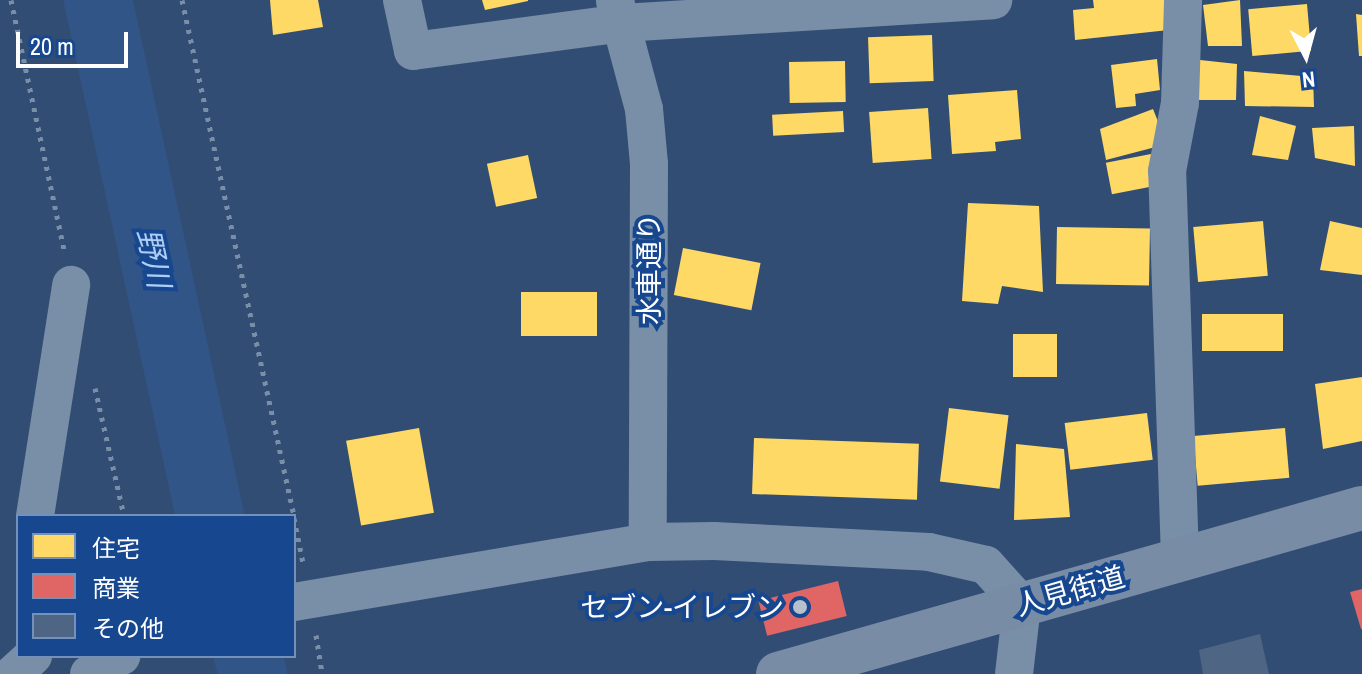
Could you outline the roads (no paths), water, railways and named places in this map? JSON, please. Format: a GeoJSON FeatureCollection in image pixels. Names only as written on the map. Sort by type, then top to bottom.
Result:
{"type":"FeatureCollection","features":[{"type":"Feature","properties":{"kind":"main road","name":"人見街道"},"geometry":{"type":"LineString","coordinates":[[778,674],[1362,508]]}},
{"type":"Feature","properties":{"kind":"street"},"geometry":{"type":"LineString","coordinates":[[402,0],[413,51],[618,12],[993,0]]}},
{"type":"Feature","properties":{"kind":"street"},"geometry":{"type":"LineString","coordinates":[[1180,558],[1167,171],[1180,103],[1183,0]]}},
{"type":"Feature","properties":{"kind":"street","name":"水車通り"},"geometry":{"type":"LineString","coordinates":[[618,12],[644,109],[649,164],[648,542]]}},
{"type":"Feature","properties":{"kind":"street"},"geometry":{"type":"LineString","coordinates":[[35,514],[71,285]]}},
{"type":"Feature","properties":{"kind":"street"},"geometry":{"type":"LineString","coordinates":[[296,602],[648,542],[714,541],[957,556],[986,565],[1022,605],[1014,674]]}},
{"type":"Feature","properties":{"kind":"street"},"geometry":{"type":"LineString","coordinates":[[13,674],[31,658]]}},
{"type":"Feature","properties":{"kind":"street"},"geometry":{"type":"LineString","coordinates":[[89,674],[117,658]]}},
{"type":"Feature","properties":{"kind":"waterway","name":"野川"},"geometry":{"type":"LineString","coordinates":[[98,0],[210,514]]}},
{"type":"Feature","properties":{"kind":"waterway","name":"野川"},"geometry":{"type":"LineString","coordinates":[[249,658],[253,674]]}},
{"type":"Feature","properties":{"kind":"place","name":"セブン-イレブン"},"geometry":{"type":"Point","coordinates":[800,607]}}]}
